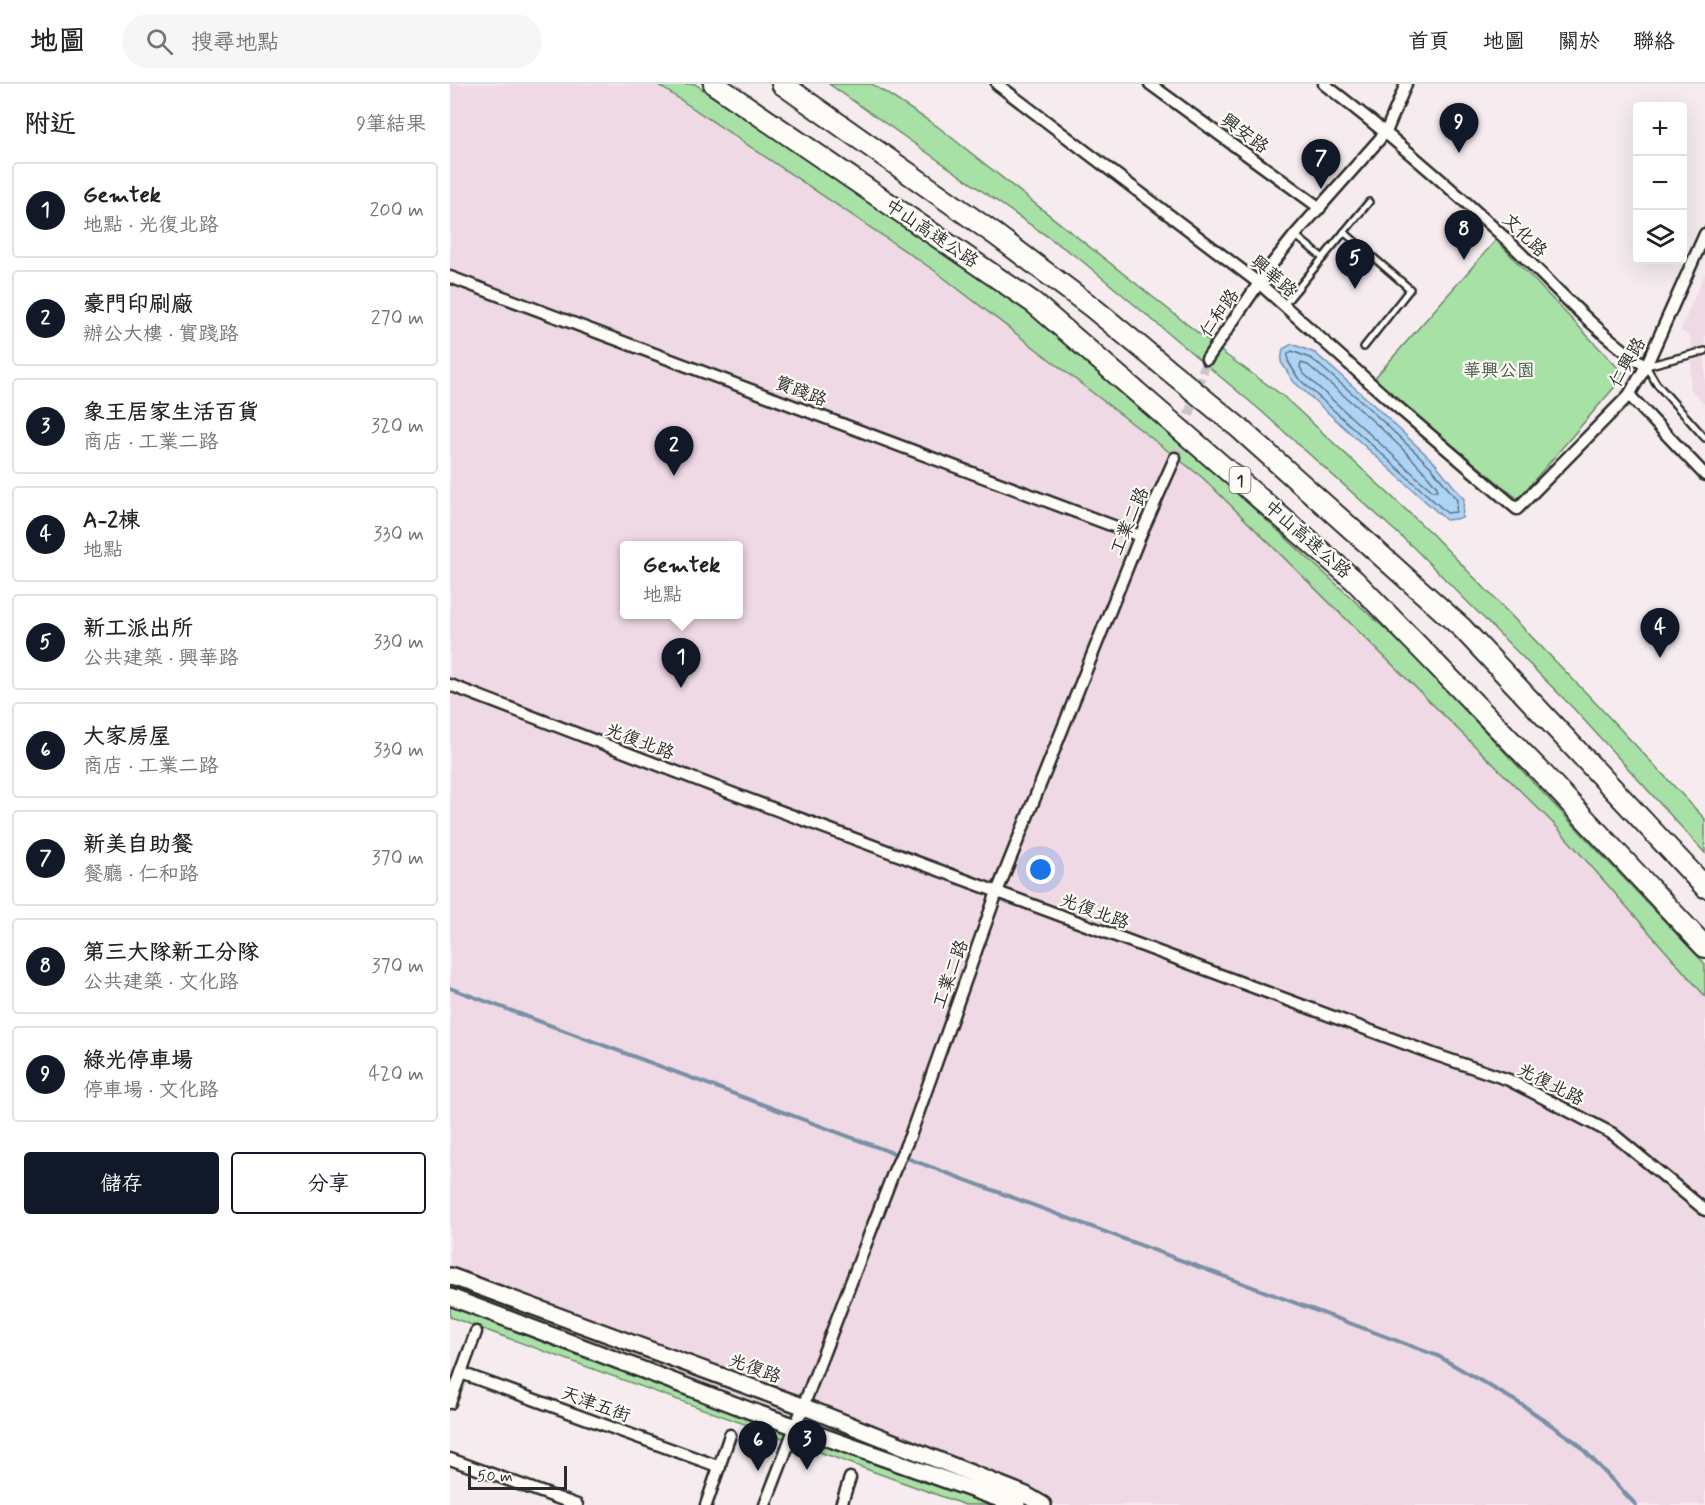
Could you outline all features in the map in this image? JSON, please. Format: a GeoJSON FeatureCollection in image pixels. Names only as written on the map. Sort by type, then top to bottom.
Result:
{"type":"FeatureCollection","features":[{"type":"Feature","properties":{"kind":"highway","name":"中山高速公路"},"geometry":{"type":"LineString","coordinates":[[714,84],[1034,303],[1354,580],[1544,775],[1705,947]]}},
{"type":"Feature","properties":{"kind":"highway","name":"中山高速公路"},"geometry":{"type":"LineString","coordinates":[[782,84],[996,235],[1093,308],[1239,428],[1461,628],[1705,887]]}},
{"type":"Feature","properties":{"kind":"street","name":"興華路"},"geometry":{"type":"LineString","coordinates":[[997,84],[1260,284],[1387,398],[1517,508]]}},
{"type":"Feature","properties":{"kind":"street","name":"興安路"},"geometry":{"type":"LineString","coordinates":[[1150,84],[1320,208]]}},
{"type":"Feature","properties":{"kind":"street","name":"文化路"},"geometry":{"type":"LineString","coordinates":[[1324,84],[1386,132],[1501,235],[1595,327],[1623,351],[1646,366]]}},
{"type":"Feature","properties":{"kind":"street","name":"仁和路"},"geometry":{"type":"LineString","coordinates":[[1207,359],[1272,264],[1386,132],[1406,84]]}},
{"type":"Feature","properties":{"kind":"street","name":"仁興路"},"geometry":{"type":"LineString","coordinates":[[1517,508],[1629,395],[1646,366],[1705,234]]}},
{"type":"Feature","properties":{"kind":"street","name":"實踐路"},"geometry":{"type":"LineString","coordinates":[[450,277],[1140,536]]}},
{"type":"Feature","properties":{"kind":"street"},"geometry":{"type":"LineString","coordinates":[[1629,395],[1705,475]]}},
{"type":"Feature","properties":{"kind":"street","name":"工業二路"},"geometry":{"type":"LineString","coordinates":[[765,1505],[894,1171],[910,1136],[997,892],[1140,536],[1175,458]]}},
{"type":"Feature","properties":{"kind":"street","name":"光復北路"},"geometry":{"type":"LineString","coordinates":[[450,685],[734,794],[1509,1080],[1613,1134],[1705,1210]]}},
{"type":"Feature","properties":{"kind":"street","name":"光復路"},"geometry":{"type":"LineString","coordinates":[[450,1276],[802,1406],[1026,1495],[1042,1505]]}},
{"type":"Feature","properties":{"kind":"street"},"geometry":{"type":"LineString","coordinates":[[450,1297],[794,1427],[1017,1505]]}},
{"type":"Feature","properties":{"kind":"street"},"geometry":{"type":"LineString","coordinates":[[450,1403],[476,1332]]}},
{"type":"Feature","properties":{"kind":"street","name":"天津五街"},"geometry":{"type":"LineString","coordinates":[[462,1373],[720,1467]]}},
{"type":"Feature","properties":{"kind":"street"},"geometry":{"type":"LineString","coordinates":[[706,1505],[730,1435]]}},
{"type":"Feature","properties":{"kind":"street"},"geometry":{"type":"LineString","coordinates":[[450,1459],[577,1505]]}},
{"type":"Feature","properties":{"kind":"street"},"geometry":{"type":"LineString","coordinates":[[841,1505],[850,1478]]}},
{"type":"Feature","properties":{"kind":"lane"},"geometry":{"type":"LineString","coordinates":[[1284,306],[1369,202]]}},
{"type":"Feature","properties":{"kind":"lane"},"geometry":{"type":"LineString","coordinates":[[1344,232],[1410,289],[1364,347]]}},
{"type":"Feature","properties":{"kind":"lane"},"geometry":{"type":"LineString","coordinates":[[1295,235],[1323,258]]}},
{"type":"Feature","properties":{"kind":"lane"},"geometry":{"type":"LineString","coordinates":[[1705,351],[1646,366],[1656,384],[1705,438]]}},
{"type":"Feature","properties":{"kind":"shaded area"},"geometry":{"type":"Polygon","coordinates":[[[450,84],[693,84],[1203,478],[1586,849],[1705,987],[1705,1505],[1026,1505],[450,1291],[450,84]]]}},
{"type":"Feature","properties":{"kind":"shaded area"},"geometry":{"type":"Polygon","coordinates":[[[1705,273],[1705,405],[1690,388],[1692,353],[1690,336],[1680,331],[1705,273]]]}},
{"type":"Feature","properties":{"kind":"green space"},"geometry":{"type":"Polygon","coordinates":[[[657,84],[695,84],[1030,309],[1193,453],[1406,648],[1705,964],[1705,996],[1555,825],[1203,478],[935,271],[657,84]]]}},
{"type":"Feature","properties":{"kind":"green space"},"geometry":{"type":"Polygon","coordinates":[[[829,84],[872,84],[937,126],[1226,355],[1282,395],[1432,534],[1705,819],[1705,853],[1574,709],[1413,547],[1260,410],[1081,260],[829,84]]]}},
{"type":"Feature","properties":{"kind":"green space","name":"華興公園"},"geometry":{"type":"Polygon","coordinates":[[[1496,240],[1625,375],[1518,499],[1373,380],[1496,240]]]}},
{"type":"Feature","properties":{"kind":"green space"},"geometry":{"type":"Polygon","coordinates":[[[450,1301],[793,1429],[788,1440],[450,1317],[450,1301]]]}},
{"type":"Feature","properties":{"kind":"green space"},"geometry":{"type":"Polygon","coordinates":[[[818,1439],[1011,1505],[965,1505],[814,1450],[818,1439]]]}},
{"type":"Feature","properties":{"kind":"water"},"geometry":{"type":"Polygon","coordinates":[[[1292,344],[1315,353],[1435,463],[1464,499],[1462,518],[1446,520],[1293,381],[1281,362],[1283,349],[1292,344]]]}},
{"type":"Feature","properties":{"kind":"waterway"},"geometry":{"type":"LineString","coordinates":[[450,988],[1438,1356],[1524,1406],[1577,1443],[1636,1505]]}},
{"type":"Feature","properties":{"kind":"tunnel"},"geometry":{"type":"LineString","coordinates":[[1175,458],[1207,359]]}},
{"type":"Feature","properties":{"kind":"place","name":"綠光停車場"},"geometry":{"type":"Point","coordinates":[1459,153]}},
{"type":"Feature","properties":{"kind":"place","name":"新美自助餐"},"geometry":{"type":"Point","coordinates":[1321,189]}},
{"type":"Feature","properties":{"kind":"place","name":"第三大隊新工分隊"},"geometry":{"type":"Point","coordinates":[1464,260]}},
{"type":"Feature","properties":{"kind":"place","name":"新工派出所"},"geometry":{"type":"Point","coordinates":[1355,289]}},
{"type":"Feature","properties":{"kind":"place","name":"豪門印刷廠"},"geometry":{"type":"Point","coordinates":[674,476]}},
{"type":"Feature","properties":{"kind":"place","name":"A-2棟"},"geometry":{"type":"Point","coordinates":[1660,658]}},
{"type":"Feature","properties":{"kind":"place","name":"Gemtek"},"geometry":{"type":"Point","coordinates":[681,688]}},
{"type":"Feature","properties":{"kind":"place","name":"象王居家生活百貨"},"geometry":{"type":"Point","coordinates":[807,1470]}},
{"type":"Feature","properties":{"kind":"place","name":"大家房屋"},"geometry":{"type":"Point","coordinates":[758,1471]}}]}
